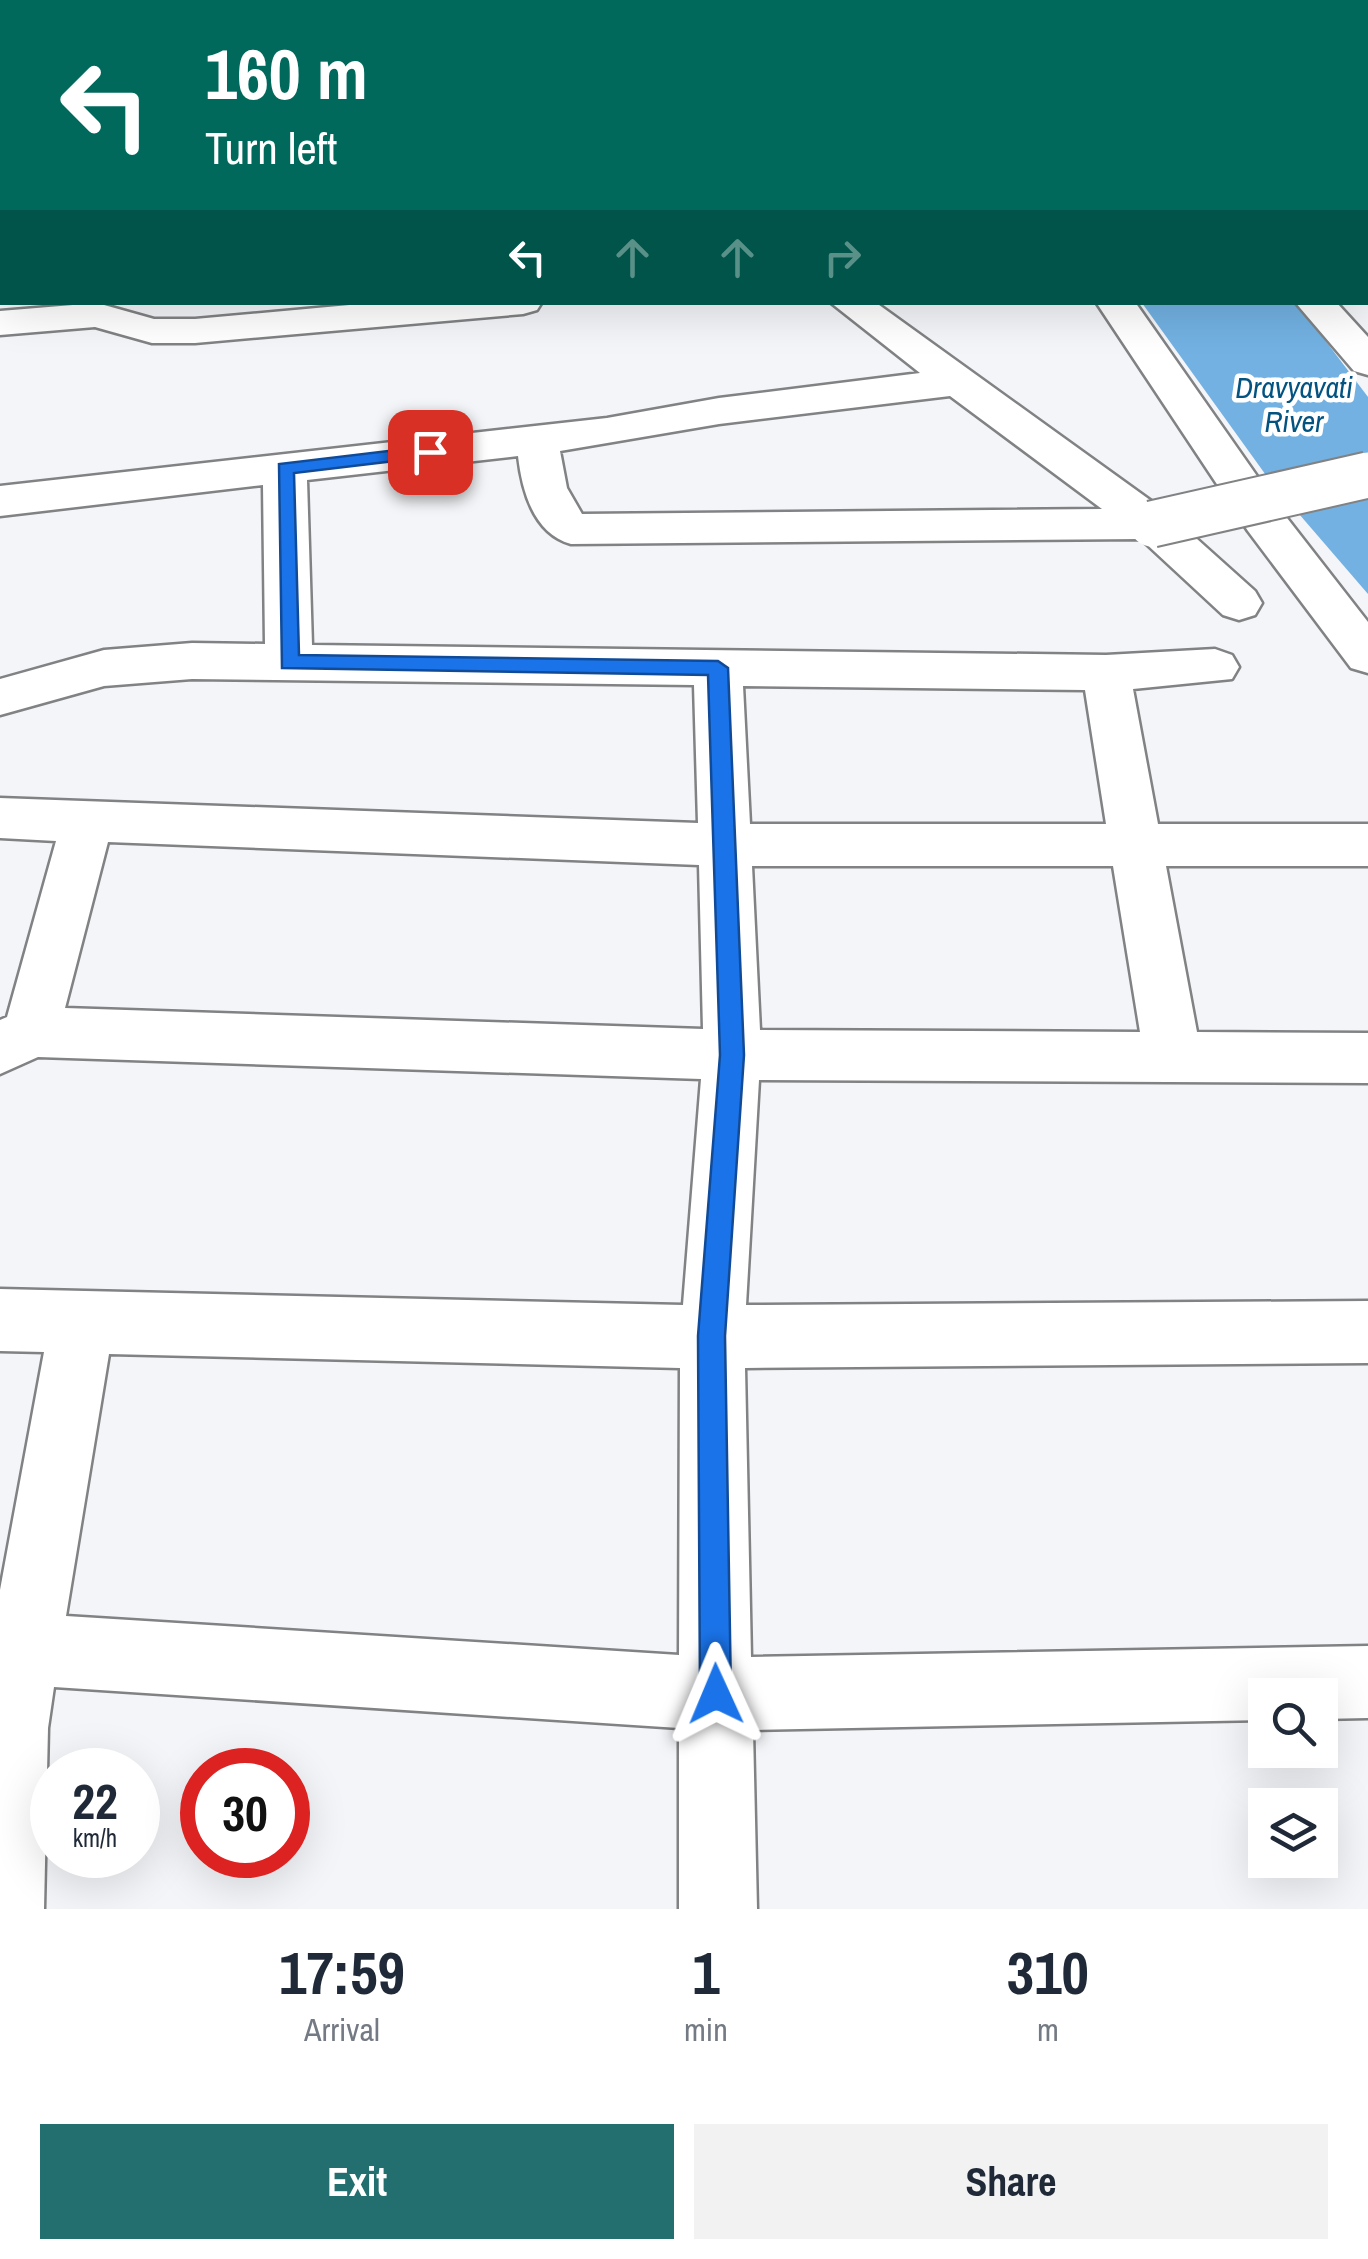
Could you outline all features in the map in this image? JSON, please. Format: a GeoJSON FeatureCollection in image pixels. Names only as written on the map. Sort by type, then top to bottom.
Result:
{"type":"FeatureCollection","features":[{"type":"Feature","properties":{"kind":"street"},"geometry":{"type":"LineString","coordinates":[[0,323],[98,315],[152,331],[195,331],[314,312],[464,305]]}},
{"type":"Feature","properties":{"kind":"street"},"geometry":{"type":"LineString","coordinates":[[853,305],[1152,524],[1239,602]]}},
{"type":"Feature","properties":{"kind":"street"},"geometry":{"type":"LineString","coordinates":[[1118,305],[1264,520],[1368,656]]}},
{"type":"Feature","properties":{"kind":"street"},"geometry":{"type":"LineString","coordinates":[[1317,305],[1368,362]]}},
{"type":"Feature","properties":{"kind":"street"},"geometry":{"type":"LineString","coordinates":[[0,501],[538,439],[955,382]]}},
{"type":"Feature","properties":{"kind":"street"},"geometry":{"type":"LineString","coordinates":[[538,439],[542,482],[558,520],[570,530],[1152,524],[1368,475]]}},
{"type":"Feature","properties":{"kind":"street"},"geometry":{"type":"LineString","coordinates":[[285,468],[289,662]]}},
{"type":"Feature","properties":{"kind":"street"},"geometry":{"type":"LineString","coordinates":[[0,697],[104,668],[192,661],[1106,673],[1215,667]]}},
{"type":"Feature","properties":{"kind":"street"},"geometry":{"type":"LineString","coordinates":[[718,668],[728,844],[732,1055],[712,1336],[718,1909]]}},
{"type":"Feature","properties":{"kind":"street"},"geometry":{"type":"LineString","coordinates":[[1106,673],[1133,847],[1174,1056]]}},
{"type":"Feature","properties":{"kind":"street"},"geometry":{"type":"LineString","coordinates":[[0,818],[728,844],[1368,845]]}},
{"type":"Feature","properties":{"kind":"street"},"geometry":{"type":"LineString","coordinates":[[87,823],[16,1041],[732,1055],[1368,1058]]}},
{"type":"Feature","properties":{"kind":"street"},"geometry":{"type":"LineString","coordinates":[[0,1320],[712,1336],[1368,1332]]}},
{"type":"Feature","properties":{"kind":"street"},"geometry":{"type":"LineString","coordinates":[[4,1909],[11,1728],[82,1322]]}},
{"type":"Feature","properties":{"kind":"street"},"geometry":{"type":"LineString","coordinates":[[25,1649],[716,1694],[1368,1682]]}},
{"type":"Feature","properties":{"kind":"water","name":"Dravyavati River"},"geometry":{"type":"Polygon","coordinates":[[[1143,305],[1299,305],[1368,397],[1368,594],[1268,478],[1143,305]]]}},
{"type":"Feature","properties":{"kind":"route"},"geometry":{"type":"LineString","coordinates":[[430,452],[285,468],[289,662],[718,668],[728,844],[732,1055],[712,1336],[716,1694]]}}]}
